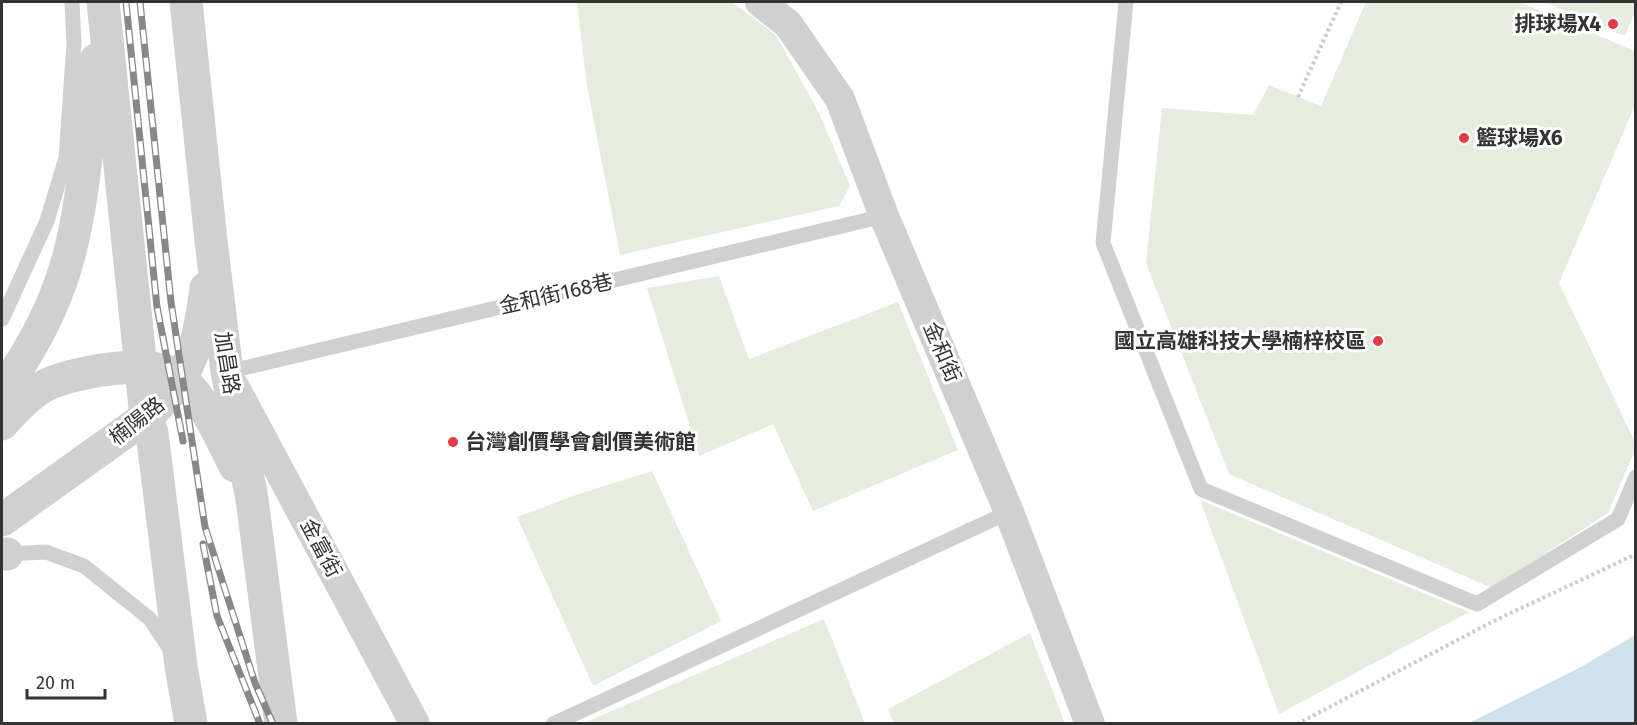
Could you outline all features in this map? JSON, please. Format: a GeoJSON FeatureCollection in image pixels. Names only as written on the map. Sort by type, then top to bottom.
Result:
{"type":"FeatureCollection","features":[{"type":"Feature","properties":{"kind":"street"},"geometry":{"type":"LineString","coordinates":[[103,2],[146,417],[152,433],[181,666],[191,723]]}},
{"type":"Feature","properties":{"kind":"street"},"geometry":{"type":"LineString","coordinates":[[2,391],[46,316],[65,270],[78,215],[103,2]]}},
{"type":"Feature","properties":{"kind":"street","name":"加昌路"},"geometry":{"type":"LineString","coordinates":[[186,2],[227,372],[252,500],[281,723]]}},
{"type":"Feature","properties":{"kind":"street","name":"金和街"},"geometry":{"type":"LineString","coordinates":[[760,2],[788,24],[840,99],[884,216],[1009,512],[1090,723]]}},
{"type":"Feature","properties":{"kind":"street","name":"楠陽路"},"geometry":{"type":"LineString","coordinates":[[2,520],[146,417],[166,400],[181,379],[196,349],[211,241]]}},
{"type":"Feature","properties":{"kind":"street"},"geometry":{"type":"LineString","coordinates":[[2,424],[45,386],[91,371],[162,369],[181,379],[212,422],[252,500]]}},
{"type":"Feature","properties":{"kind":"street","name":"金富街"},"geometry":{"type":"LineString","coordinates":[[227,372],[415,723]]}},
{"type":"Feature","properties":{"kind":"lane"},"geometry":{"type":"LineString","coordinates":[[2,319],[47,221],[66,158],[74,43],[72,2]]}},
{"type":"Feature","properties":{"kind":"lane"},"geometry":{"type":"LineString","coordinates":[[1126,2],[1102,243],[1201,489],[1477,604],[1618,519],[1635,477]]}},
{"type":"Feature","properties":{"kind":"lane","name":"金和街168巷"},"geometry":{"type":"LineString","coordinates":[[227,372],[884,216]]}},
{"type":"Feature","properties":{"kind":"lane"},"geometry":{"type":"LineString","coordinates":[[554,723],[1009,512]]}},
{"type":"Feature","properties":{"kind":"lane"},"geometry":{"type":"LineString","coordinates":[[4,555],[46,552],[84,566],[150,619],[181,666]]}},
{"type":"Feature","properties":{"kind":"path"},"geometry":{"type":"LineString","coordinates":[[1299,97],[1341,2]]}},
{"type":"Feature","properties":{"kind":"path"},"geometry":{"type":"LineString","coordinates":[[1297,723],[1494,621],[1635,554]]}},
{"type":"Feature","properties":{"kind":"shaded area"},"geometry":{"type":"Polygon","coordinates":[[[577,2],[732,2],[776,35],[819,113],[850,186],[839,206],[620,255],[587,86],[577,2]]]}},
{"type":"Feature","properties":{"kind":"shaded area","name":"國立高雄科技大學楠梓校區"},"geometry":{"type":"Polygon","coordinates":[[[1366,2],[1519,2],[1635,51],[1635,105],[1559,283],[1635,442],[1635,450],[1608,513],[1492,588],[1229,474],[1146,263],[1162,108],[1253,115],[1269,85],[1321,106],[1366,2]]]}},
{"type":"Feature","properties":{"kind":"shaded area","name":"排球場X4"},"geometry":{"type":"Polygon","coordinates":[[[1544,2],[1635,2],[1635,11],[1625,36],[1544,2]]]}},
{"type":"Feature","properties":{"kind":"shaded area"},"geometry":{"type":"Polygon","coordinates":[[[719,276],[749,359],[898,302],[958,450],[813,511],[773,424],[699,456],[647,288],[719,276]]]}},
{"type":"Feature","properties":{"kind":"shaded area"},"geometry":{"type":"Polygon","coordinates":[[[652,471],[721,621],[593,686],[517,517],[652,471]]]}},
{"type":"Feature","properties":{"kind":"shaded area"},"geometry":{"type":"Polygon","coordinates":[[[1200,500],[1469,612],[1279,714],[1200,500]]]}},
{"type":"Feature","properties":{"kind":"shaded area"},"geometry":{"type":"Polygon","coordinates":[[[824,619],[865,723],[584,723],[824,619]]]}},
{"type":"Feature","properties":{"kind":"shaded area"},"geometry":{"type":"Polygon","coordinates":[[[1030,633],[1065,723],[894,723],[888,709],[1030,633]]]}},
{"type":"Feature","properties":{"kind":"water"},"geometry":{"type":"Polygon","coordinates":[[[1635,635],[1635,723],[1469,723],[1581,667],[1635,635]]]}},
{"type":"Feature","properties":{"kind":"railway"},"geometry":{"type":"LineString","coordinates":[[126,2],[157,307],[183,441]]}},
{"type":"Feature","properties":{"kind":"railway"},"geometry":{"type":"LineString","coordinates":[[140,2],[171,302],[205,527],[255,683],[273,724]]}},
{"type":"Feature","properties":{"kind":"railway"},"geometry":{"type":"LineString","coordinates":[[203,544],[217,616],[260,724]]}},
{"type":"Feature","properties":{"kind":"place","name":"排球場X4"},"geometry":{"type":"Point","coordinates":[1613,24]}},
{"type":"Feature","properties":{"kind":"place","name":"籃球場X6"},"geometry":{"type":"Point","coordinates":[1464,138]}},
{"type":"Feature","properties":{"kind":"place","name":"國立高雄科技大學楠梓校區"},"geometry":{"type":"Point","coordinates":[1378,341]}},
{"type":"Feature","properties":{"kind":"place","name":"台灣創價學會創價美術館"},"geometry":{"type":"Point","coordinates":[453,442]}}]}
